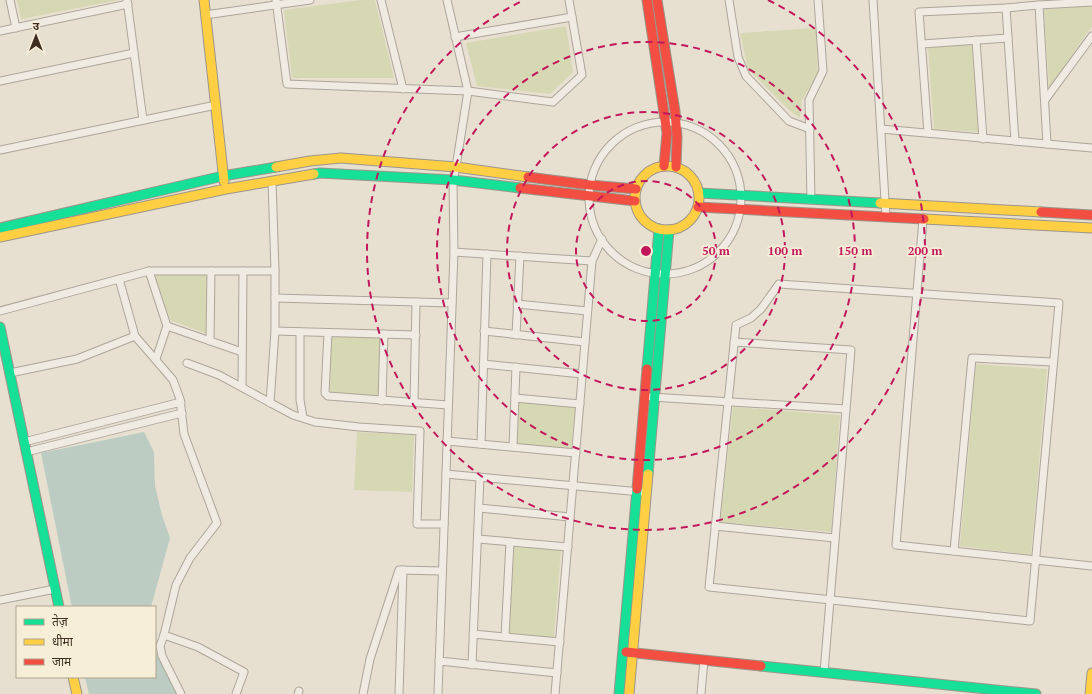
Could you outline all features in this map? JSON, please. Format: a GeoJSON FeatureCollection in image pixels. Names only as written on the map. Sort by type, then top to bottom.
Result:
{"type":"FeatureCollection","features":[{"type":"Feature","properties":{"kind":"street"},"geometry":{"type":"LineString","coordinates":[[10,0],[16,28]]}},
{"type":"Feature","properties":{"kind":"street"},"geometry":{"type":"LineString","coordinates":[[204,0],[223,176],[226,189]]}},
{"type":"Feature","properties":{"kind":"street"},"geometry":{"type":"LineString","coordinates":[[206,15],[277,2],[310,0]]}},
{"type":"Feature","properties":{"kind":"street"},"geometry":{"type":"LineString","coordinates":[[382,0],[403,89]]}},
{"type":"Feature","properties":{"kind":"street"},"geometry":{"type":"LineString","coordinates":[[438,694],[454,252],[453,180],[468,92],[447,0]]}},
{"type":"Feature","properties":{"kind":"street"},"geometry":{"type":"LineString","coordinates":[[277,2],[287,84],[468,92],[553,102],[582,75],[569,0]]}},
{"type":"Feature","properties":{"kind":"street"},"geometry":{"type":"LineString","coordinates":[[647,0],[666,122],[667,133],[664,166]]}},
{"type":"Feature","properties":{"kind":"street"},"geometry":{"type":"LineString","coordinates":[[657,0],[676,123],[676,168]]}},
{"type":"Feature","properties":{"kind":"street"},"geometry":{"type":"LineString","coordinates":[[729,0],[738,57],[746,76],[789,121],[810,128]]}},
{"type":"Feature","properties":{"kind":"street"},"geometry":{"type":"LineString","coordinates":[[811,200],[809,100],[822,71],[818,0]]}},
{"type":"Feature","properties":{"kind":"street"},"geometry":{"type":"LineString","coordinates":[[873,0],[886,217]]}},
{"type":"Feature","properties":{"kind":"street"},"geometry":{"type":"LineString","coordinates":[[928,133],[920,12],[1006,8],[1036,3],[1089,1]]}},
{"type":"Feature","properties":{"kind":"street"},"geometry":{"type":"LineString","coordinates":[[0,31],[128,2],[143,120]]}},
{"type":"Feature","properties":{"kind":"street"},"geometry":{"type":"LineString","coordinates":[[1036,3],[1045,100],[1047,144]]}},
{"type":"Feature","properties":{"kind":"street"},"geometry":{"type":"LineString","coordinates":[[1006,8],[1015,141]]}},
{"type":"Feature","properties":{"kind":"street"},"geometry":{"type":"LineString","coordinates":[[455,37],[572,17]]}},
{"type":"Feature","properties":{"kind":"street"},"geometry":{"type":"LineString","coordinates":[[1045,100],[1092,36]]}},
{"type":"Feature","properties":{"kind":"street"},"geometry":{"type":"LineString","coordinates":[[922,44],[1008,38]]}},
{"type":"Feature","properties":{"kind":"street"},"geometry":{"type":"LineString","coordinates":[[976,40],[983,139]]}},
{"type":"Feature","properties":{"kind":"street"},"geometry":{"type":"LineString","coordinates":[[0,81],[134,53]]}},
{"type":"Feature","properties":{"kind":"street"},"geometry":{"type":"LineString","coordinates":[[0,150],[216,105]]}},
{"type":"Feature","properties":{"kind":"street"},"geometry":{"type":"LineString","coordinates":[[653,123],[676,123],[694,128],[709,136],[725,150],[739,176],[742,196],[741,209],[736,229],[722,249],[706,263],[687,272],[665,275],[655,274],[637,269],[621,261],[606,247],[594,225],[587,196],[602,155],[619,138],[636,128],[653,123]]}},
{"type":"Feature","properties":{"kind":"street"},"geometry":{"type":"LineString","coordinates":[[881,129],[1092,148]]}},
{"type":"Feature","properties":{"kind":"street"},"geometry":{"type":"LineString","coordinates":[[0,228],[223,176],[310,160],[341,158],[456,167],[590,185],[636,189]]}},
{"type":"Feature","properties":{"kind":"street"},"geometry":{"type":"LineString","coordinates":[[664,166],[683,170],[691,177],[699,193],[698,207],[688,222],[677,228],[669,230],[659,229],[643,219],[637,209],[635,201],[638,184],[646,174],[664,166]]}},
{"type":"Feature","properties":{"kind":"street"},"geometry":{"type":"LineString","coordinates":[[0,237],[226,189],[320,173],[453,180],[635,201]]}},
{"type":"Feature","properties":{"kind":"street"},"geometry":{"type":"LineString","coordinates":[[270,403],[275,331],[272,181]]}},
{"type":"Feature","properties":{"kind":"street"},"geometry":{"type":"LineString","coordinates":[[699,193],[1092,215]]}},
{"type":"Feature","properties":{"kind":"street"},"geometry":{"type":"LineString","coordinates":[[698,207],[1092,228]]}},
{"type":"Feature","properties":{"kind":"street"},"geometry":{"type":"LineString","coordinates":[[923,219],[896,545],[1092,566]]}},
{"type":"Feature","properties":{"kind":"street"},"geometry":{"type":"LineString","coordinates":[[619,694],[659,229]]}},
{"type":"Feature","properties":{"kind":"street"},"geometry":{"type":"LineString","coordinates":[[629,694],[669,230]]}},
{"type":"Feature","properties":{"kind":"street"},"geometry":{"type":"LineString","coordinates":[[555,694],[592,261],[602,240]]}},
{"type":"Feature","properties":{"kind":"street"},"geometry":{"type":"LineString","coordinates":[[454,252],[592,261]]}},
{"type":"Feature","properties":{"kind":"street"},"geometry":{"type":"LineString","coordinates":[[481,444],[486,254]]}},
{"type":"Feature","properties":{"kind":"street"},"geometry":{"type":"LineString","coordinates":[[516,334],[520,256]]}},
{"type":"Feature","properties":{"kind":"street"},"geometry":{"type":"LineString","coordinates":[[0,311],[149,271],[275,271]]}},
{"type":"Feature","properties":{"kind":"street"},"geometry":{"type":"LineString","coordinates":[[149,271],[167,326],[156,359]]}},
{"type":"Feature","properties":{"kind":"street"},"geometry":{"type":"LineString","coordinates":[[210,340],[211,271]]}},
{"type":"Feature","properties":{"kind":"street"},"geometry":{"type":"LineString","coordinates":[[242,387],[243,271]]}},
{"type":"Feature","properties":{"kind":"street"},"geometry":{"type":"LineString","coordinates":[[118,279],[135,336],[173,380],[181,402],[184,434],[217,523],[190,558],[176,585],[160,646],[162,656],[181,694]]}},
{"type":"Feature","properties":{"kind":"street"},"geometry":{"type":"LineString","coordinates":[[779,284],[917,293],[1058,303],[1030,621],[708,587],[736,325],[752,318],[761,309],[779,284]]}},
{"type":"Feature","properties":{"kind":"street"},"geometry":{"type":"LineString","coordinates":[[275,298],[452,303]]}},
{"type":"Feature","properties":{"kind":"street"},"geometry":{"type":"LineString","coordinates":[[414,402],[416,302]]}},
{"type":"Feature","properties":{"kind":"street"},"geometry":{"type":"LineString","coordinates":[[517,304],[588,311]]}},
{"type":"Feature","properties":{"kind":"street"},"geometry":{"type":"LineString","coordinates":[[167,326],[242,352]]}},
{"type":"Feature","properties":{"kind":"street"},"geometry":{"type":"LineString","coordinates":[[0,327],[59,606]]}},
{"type":"Feature","properties":{"kind":"street"},"geometry":{"type":"LineString","coordinates":[[275,331],[416,335]]}},
{"type":"Feature","properties":{"kind":"street"},"geometry":{"type":"LineString","coordinates":[[484,331],[585,342]]}},
{"type":"Feature","properties":{"kind":"street"},"geometry":{"type":"LineString","coordinates":[[300,332],[300,400],[303,417]]}},
{"type":"Feature","properties":{"kind":"street"},"geometry":{"type":"LineString","coordinates":[[328,333],[325,393],[328,396],[382,401],[448,404]]}},
{"type":"Feature","properties":{"kind":"street"},"geometry":{"type":"LineString","coordinates":[[382,401],[384,334]]}},
{"type":"Feature","properties":{"kind":"street"},"geometry":{"type":"LineString","coordinates":[[10,373],[77,359],[135,336]]}},
{"type":"Feature","properties":{"kind":"street"},"geometry":{"type":"LineString","coordinates":[[734,342],[851,350],[824,672]]}},
{"type":"Feature","properties":{"kind":"street"},"geometry":{"type":"LineString","coordinates":[[954,551],[972,358],[1053,362]]}},
{"type":"Feature","properties":{"kind":"street"},"geometry":{"type":"LineString","coordinates":[[186,363],[219,374],[293,415],[315,422],[359,427],[420,431],[417,524],[444,524]]}},
{"type":"Feature","properties":{"kind":"street"},"geometry":{"type":"LineString","coordinates":[[483,364],[582,374]]}},
{"type":"Feature","properties":{"kind":"street"},"geometry":{"type":"LineString","coordinates":[[513,447],[516,367]]}},
{"type":"Feature","properties":{"kind":"street"},"geometry":{"type":"LineString","coordinates":[[645,396],[846,409]]}},
{"type":"Feature","properties":{"kind":"street"},"geometry":{"type":"LineString","coordinates":[[515,398],[580,404]]}},
{"type":"Feature","properties":{"kind":"street"},"geometry":{"type":"LineString","coordinates":[[24,442],[181,402]]}},
{"type":"Feature","properties":{"kind":"street"},"geometry":{"type":"LineString","coordinates":[[26,452],[182,413]]}},
{"type":"Feature","properties":{"kind":"street"},"geometry":{"type":"LineString","coordinates":[[447,441],[576,453]]}},
{"type":"Feature","properties":{"kind":"street"},"geometry":{"type":"LineString","coordinates":[[446,474],[646,492]]}},
{"type":"Feature","properties":{"kind":"street"},"geometry":{"type":"LineString","coordinates":[[472,665],[480,477]]}},
{"type":"Feature","properties":{"kind":"street"},"geometry":{"type":"LineString","coordinates":[[479,508],[570,517]]}},
{"type":"Feature","properties":{"kind":"street"},"geometry":{"type":"LineString","coordinates":[[715,526],[835,538]]}},
{"type":"Feature","properties":{"kind":"street"},"geometry":{"type":"LineString","coordinates":[[478,539],[568,547]]}},
{"type":"Feature","properties":{"kind":"street"},"geometry":{"type":"LineString","coordinates":[[506,637],[510,542]]}},
{"type":"Feature","properties":{"kind":"street"},"geometry":{"type":"LineString","coordinates":[[363,694],[372,651],[399,570],[442,571]]}},
{"type":"Feature","properties":{"kind":"street"},"geometry":{"type":"LineString","coordinates":[[399,694],[403,570]]}},
{"type":"Feature","properties":{"kind":"street"},"geometry":{"type":"LineString","coordinates":[[0,600],[55,589]]}},
{"type":"Feature","properties":{"kind":"street"},"geometry":{"type":"LineString","coordinates":[[473,634],[560,642]]}},
{"type":"Feature","properties":{"kind":"street"},"geometry":{"type":"LineString","coordinates":[[164,635],[198,647],[244,672],[236,694]]}},
{"type":"Feature","properties":{"kind":"street"},"geometry":{"type":"LineString","coordinates":[[623,651],[824,672],[977,691],[1036,694]]}},
{"type":"Feature","properties":{"kind":"street"},"geometry":{"type":"LineString","coordinates":[[701,694],[704,660]]}},
{"type":"Feature","properties":{"kind":"street"},"geometry":{"type":"LineString","coordinates":[[439,661],[557,673]]}},
{"type":"Feature","properties":{"kind":"street"},"geometry":{"type":"LineString","coordinates":[[1090,694],[1092,672]]}},
{"type":"Feature","properties":{"kind":"street"},"geometry":{"type":"LineString","coordinates":[[73,678],[77,694]]}},
{"type":"Feature","properties":{"kind":"green space"},"geometry":{"type":"Polygon","coordinates":[[[17,0],[119,0],[21,19],[17,0]]]}},
{"type":"Feature","properties":{"kind":"green space"},"geometry":{"type":"Polygon","coordinates":[[[361,0],[375,0],[394,78],[292,78],[284,10],[361,0]]]}},
{"type":"Feature","properties":{"kind":"green space"},"geometry":{"type":"Polygon","coordinates":[[[1092,6],[1092,26],[1049,88],[1044,9],[1092,6]]]}},
{"type":"Feature","properties":{"kind":"green space"},"geometry":{"type":"Polygon","coordinates":[[[566,26],[573,72],[550,94],[477,86],[466,43],[566,26]]]}},
{"type":"Feature","properties":{"kind":"green space"},"geometry":{"type":"Polygon","coordinates":[[[816,28],[818,73],[802,100],[800,118],[790,111],[748,69],[740,33],[816,28]]]}},
{"type":"Feature","properties":{"kind":"green space"},"geometry":{"type":"Polygon","coordinates":[[[972,45],[978,132],[934,129],[928,47],[972,45]]]}},
{"type":"Feature","properties":{"kind":"green space"},"geometry":{"type":"Polygon","coordinates":[[[155,275],[207,275],[207,334],[170,320],[155,275]]]}},
{"type":"Feature","properties":{"kind":"green space"},"geometry":{"type":"Polygon","coordinates":[[[331,336],[380,338],[378,397],[330,394],[331,336]]]}},
{"type":"Feature","properties":{"kind":"green space"},"geometry":{"type":"Polygon","coordinates":[[[976,364],[1047,369],[1031,555],[960,546],[976,364]]]}},
{"type":"Feature","properties":{"kind":"green space"},"geometry":{"type":"Polygon","coordinates":[[[518,400],[575,406],[571,449],[516,444],[518,400]]]}},
{"type":"Feature","properties":{"kind":"green space"},"geometry":{"type":"Polygon","coordinates":[[[733,407],[840,415],[831,532],[720,522],[733,407]]]}},
{"type":"Feature","properties":{"kind":"green space"},"geometry":{"type":"Polygon","coordinates":[[[357,432],[414,435],[412,492],[354,490],[357,432]]]}},
{"type":"Feature","properties":{"kind":"green space"},"geometry":{"type":"Polygon","coordinates":[[[514,547],[561,550],[554,637],[509,633],[514,547]]]}},
{"type":"Feature","properties":{"kind":"shaded area"},"geometry":{"type":"Polygon","coordinates":[[[144,432],[154,452],[155,486],[162,515],[170,538],[151,606],[72,606],[41,453],[144,432]]]}},
{"type":"Feature","properties":{"kind":"shaded area"},"geometry":{"type":"Polygon","coordinates":[[[156,654],[169,668],[180,694],[89,694],[85,678],[156,678],[156,654]]]}},
{"type":"Feature","properties":{"kind":"traffic: fast"},"geometry":{"type":"LineString","coordinates":[[0,228],[223,176],[276,167]]}},
{"type":"Feature","properties":{"kind":"traffic: fast"},"geometry":{"type":"LineString","coordinates":[[314,174],[320,173],[453,180],[520,188]]}},
{"type":"Feature","properties":{"kind":"traffic: fast"},"geometry":{"type":"LineString","coordinates":[[699,193],[880,203]]}},
{"type":"Feature","properties":{"kind":"traffic: fast"},"geometry":{"type":"LineString","coordinates":[[647,369],[659,229]]}},
{"type":"Feature","properties":{"kind":"traffic: fast"},"geometry":{"type":"LineString","coordinates":[[648,474],[669,230]]}},
{"type":"Feature","properties":{"kind":"traffic: fast"},"geometry":{"type":"LineString","coordinates":[[0,327],[59,606]]}},
{"type":"Feature","properties":{"kind":"traffic: fast"},"geometry":{"type":"LineString","coordinates":[[619,694],[637,489]]}},
{"type":"Feature","properties":{"kind":"traffic: fast"},"geometry":{"type":"LineString","coordinates":[[761,666],[1036,694]]}},
{"type":"Feature","properties":{"kind":"traffic: slow"},"geometry":{"type":"LineString","coordinates":[[204,0],[224,181]]}},
{"type":"Feature","properties":{"kind":"traffic: slow"},"geometry":{"type":"LineString","coordinates":[[276,167],[310,161],[341,158],[456,167],[528,177]]}},
{"type":"Feature","properties":{"kind":"traffic: slow"},"geometry":{"type":"LineString","coordinates":[[667,166],[685,172],[693,180],[699,198],[693,216],[685,224],[667,230],[649,224],[641,216],[635,198],[641,180],[649,172],[667,166]]}},
{"type":"Feature","properties":{"kind":"traffic: slow"},"geometry":{"type":"LineString","coordinates":[[0,237],[226,189],[314,174]]}},
{"type":"Feature","properties":{"kind":"traffic: slow"},"geometry":{"type":"LineString","coordinates":[[880,203],[1041,212]]}},
{"type":"Feature","properties":{"kind":"traffic: slow"},"geometry":{"type":"LineString","coordinates":[[924,219],[1092,228]]}},
{"type":"Feature","properties":{"kind":"traffic: slow"},"geometry":{"type":"LineString","coordinates":[[629,694],[648,474]]}},
{"type":"Feature","properties":{"kind":"traffic: slow"},"geometry":{"type":"LineString","coordinates":[[1090,694],[1092,673]]}},
{"type":"Feature","properties":{"kind":"traffic: slow"},"geometry":{"type":"LineString","coordinates":[[73,678],[77,694]]}},
{"type":"Feature","properties":{"kind":"traffic: jam"},"geometry":{"type":"LineString","coordinates":[[647,0],[667,133],[664,166]]}},
{"type":"Feature","properties":{"kind":"traffic: jam"},"geometry":{"type":"LineString","coordinates":[[657,0],[675,111],[677,137],[676,167]]}},
{"type":"Feature","properties":{"kind":"traffic: jam"},"geometry":{"type":"LineString","coordinates":[[528,177],[636,189]]}},
{"type":"Feature","properties":{"kind":"traffic: jam"},"geometry":{"type":"LineString","coordinates":[[520,188],[635,201]]}},
{"type":"Feature","properties":{"kind":"traffic: jam"},"geometry":{"type":"LineString","coordinates":[[698,207],[924,219]]}},
{"type":"Feature","properties":{"kind":"traffic: jam"},"geometry":{"type":"LineString","coordinates":[[1041,212],[1092,215]]}},
{"type":"Feature","properties":{"kind":"traffic: jam"},"geometry":{"type":"LineString","coordinates":[[637,489],[647,369]]}},
{"type":"Feature","properties":{"kind":"traffic: jam"},"geometry":{"type":"LineString","coordinates":[[626,652],[761,666]]}}]}
